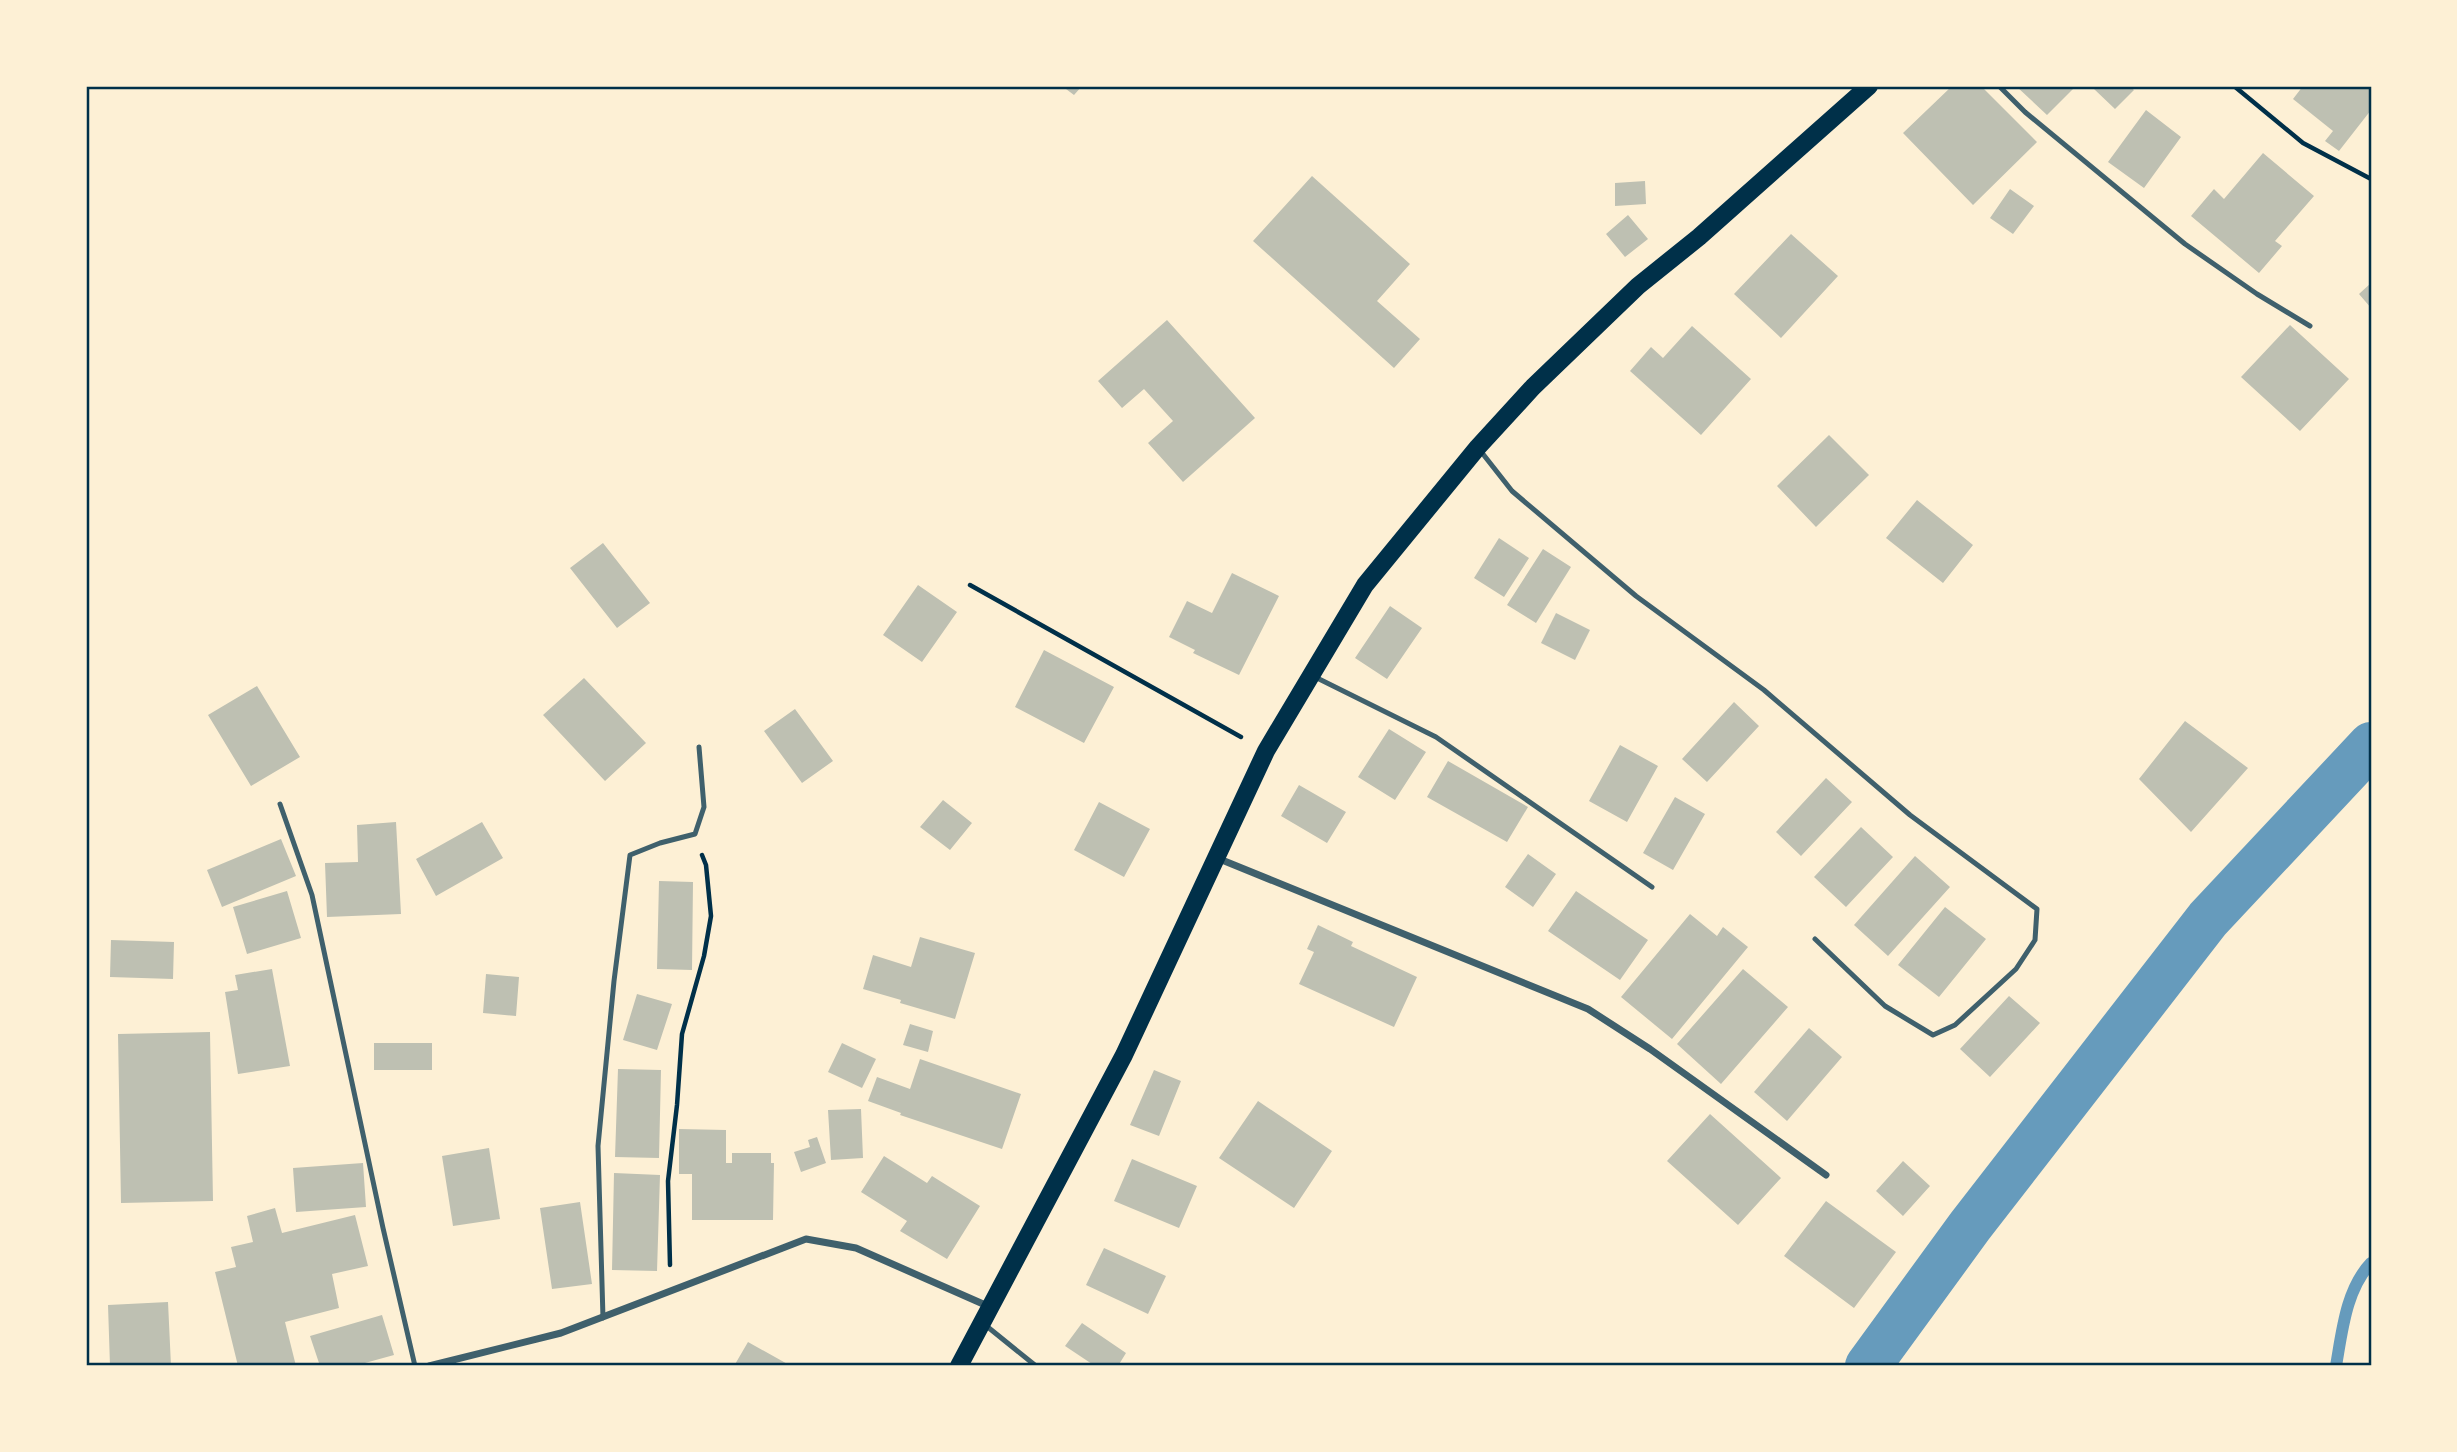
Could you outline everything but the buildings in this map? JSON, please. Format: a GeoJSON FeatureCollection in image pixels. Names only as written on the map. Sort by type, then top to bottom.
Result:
{"type":"FeatureCollection","features":[{"type":"Feature","properties":{"kind":"main road"},"geometry":{"type":"LineString","coordinates":[[959,1366],[1124,1055],[1266,751],[1364,585],[1478,447],[1534,387],[1637,286],[1699,236],[1869,86]]}},
{"type":"Feature","properties":{"kind":"street"},"geometry":{"type":"LineString","coordinates":[[1216,858],[1588,1009],[1650,1049],[1826,1175]]}},
{"type":"Feature","properties":{"kind":"street"},"geometry":{"type":"LineString","coordinates":[[429,1366],[561,1333],[806,1239],[856,1248],[986,1315]]}},
{"type":"Feature","properties":{"kind":"lane"},"geometry":{"type":"LineString","coordinates":[[1999,86],[2025,112],[2185,244],[2257,294],[2310,326]]}},
{"type":"Feature","properties":{"kind":"lane"},"geometry":{"type":"LineString","coordinates":[[1478,447],[1512,491],[1636,596],[1764,690],[1910,815],[2037,909],[2035,940],[2016,969],[1955,1025],[1933,1035],[1885,1006],[1815,939]]}},
{"type":"Feature","properties":{"kind":"lane"},"geometry":{"type":"LineString","coordinates":[[1312,676],[1436,737],[1653,887]]}},
{"type":"Feature","properties":{"kind":"lane"},"geometry":{"type":"LineString","coordinates":[[603,1318],[598,1146],[630,855],[660,843],[695,835],[704,807],[699,747]]}},
{"type":"Feature","properties":{"kind":"lane"},"geometry":{"type":"LineString","coordinates":[[280,804],[312,895],[415,1366]]}},
{"type":"Feature","properties":{"kind":"lane"},"geometry":{"type":"LineString","coordinates":[[986,1315],[1036,1366]]}},
{"type":"Feature","properties":{"kind":"path"},"geometry":{"type":"LineString","coordinates":[[2234,86],[2303,143],[2371,178]]}},
{"type":"Feature","properties":{"kind":"path"},"geometry":{"type":"LineString","coordinates":[[970,585],[1266,751]]}},
{"type":"Feature","properties":{"kind":"path"},"geometry":{"type":"LineString","coordinates":[[671,1291],[668,1181],[682,1034],[704,956],[711,916],[706,865],[695,835]]}},
{"type":"Feature","properties":{"kind":"waterway"},"geometry":{"type":"LineString","coordinates":[[1868,1366],[1970,1226],[2208,919],[2371,745]]}},
{"type":"Feature","properties":{"kind":"waterway"},"geometry":{"type":"LineString","coordinates":[[2336,1366],[2351,1298],[2356,1285],[2371,1263]]}}]}
